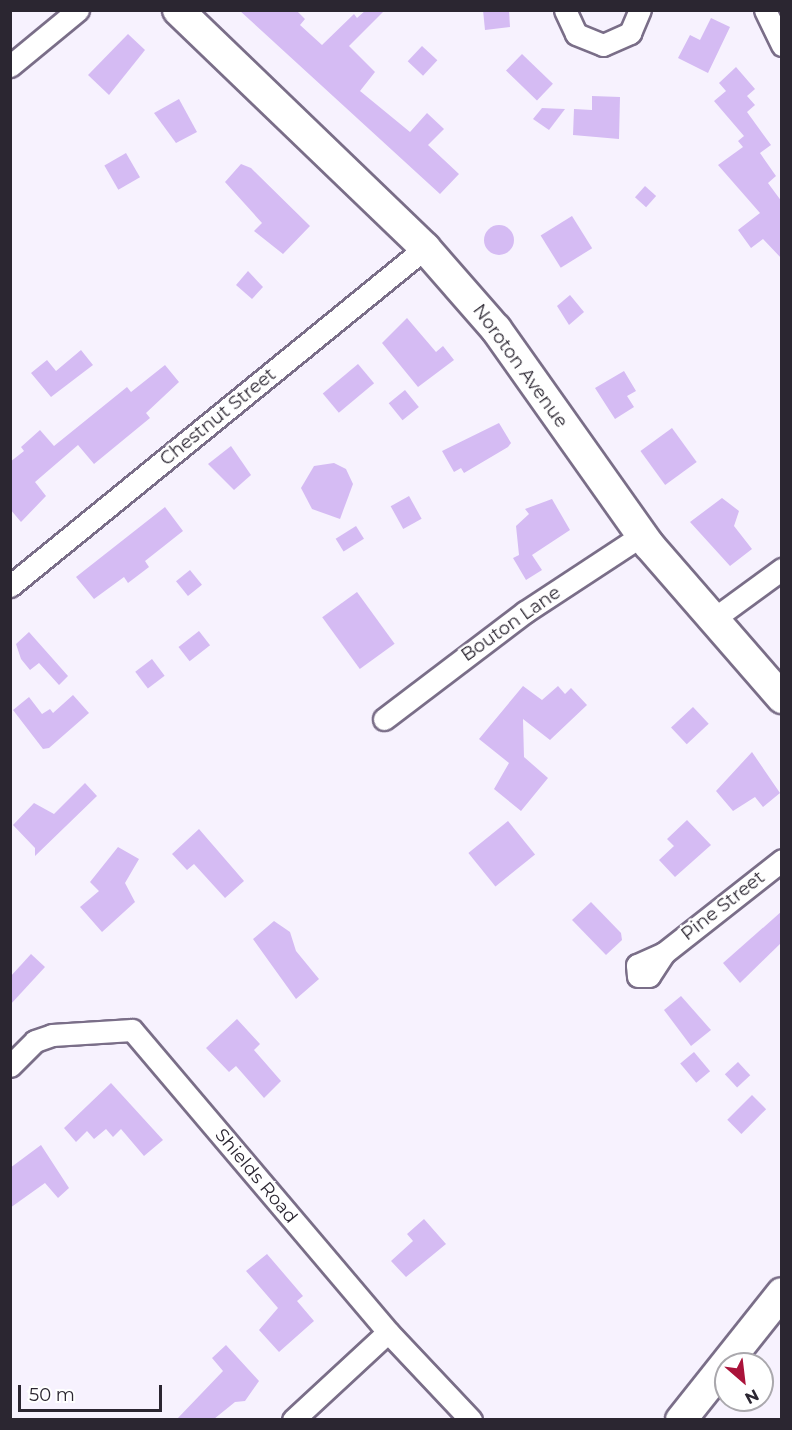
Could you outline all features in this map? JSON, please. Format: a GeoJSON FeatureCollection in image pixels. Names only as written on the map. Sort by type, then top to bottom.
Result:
{"type":"FeatureCollection","features":[{"type":"Feature","properties":{"kind":"main road","name":"Noroton Avenue"},"geometry":{"type":"LineString","coordinates":[[178,10],[425,248],[496,329],[642,536],[712,620],[782,698]]}},
{"type":"Feature","properties":{"kind":"main road"},"geometry":{"type":"LineString","coordinates":[[681,1419],[782,1293]]}},
{"type":"Feature","properties":{"kind":"street"},"geometry":{"type":"LineString","coordinates":[[10,66],[78,10]]}},
{"type":"Feature","properties":{"kind":"street"},"geometry":{"type":"LineString","coordinates":[[566,10],[576,34],[603,45],[630,33],[640,10]]}},
{"type":"Feature","properties":{"kind":"street"},"geometry":{"type":"LineString","coordinates":[[765,10],[782,45]]}},
{"type":"Feature","properties":{"kind":"street","name":"Chestnut Street"},"geometry":{"type":"LineString","coordinates":[[10,586],[425,248]]}},
{"type":"Feature","properties":{"kind":"street","name":"Bouton Lane"},"geometry":{"type":"LineString","coordinates":[[384,719],[525,612],[642,536]]}},
{"type":"Feature","properties":{"kind":"street"},"geometry":{"type":"LineString","coordinates":[[712,620],[782,569]]}},
{"type":"Feature","properties":{"kind":"street","name":"Pine Street"},"geometry":{"type":"LineString","coordinates":[[664,953],[782,860]]}},
{"type":"Feature","properties":{"kind":"street","name":"Shields Road"},"geometry":{"type":"LineString","coordinates":[[10,1066],[35,1041],[52,1035],[132,1030],[388,1332],[471,1419]]}},
{"type":"Feature","properties":{"kind":"street"},"geometry":{"type":"LineString","coordinates":[[293,1419],[388,1332]]}},
{"type":"Feature","properties":{"kind":"building"},"geometry":{"type":"Polygon","coordinates":[[[239,10],[296,10],[305,19],[300,25],[322,45],[354,14],[357,18],[366,10],[385,10],[349,46],[375,72],[360,91],[410,132],[427,113],[444,129],[428,145],[459,174],[440,194],[239,10]]]}},
{"type":"Feature","properties":{"kind":"building"},"geometry":{"type":"Polygon","coordinates":[[[483,10],[509,10],[510,27],[485,30],[483,10]]]}},
{"type":"Feature","properties":{"kind":"building"},"geometry":{"type":"Polygon","coordinates":[[[711,18],[730,27],[708,73],[678,58],[690,35],[700,40],[711,18]]]}},
{"type":"Feature","properties":{"kind":"building"},"geometry":{"type":"Polygon","coordinates":[[[128,34],[145,50],[109,95],[88,75],[128,34]]]}},
{"type":"Feature","properties":{"kind":"building"},"geometry":{"type":"Polygon","coordinates":[[[422,46],[437,60],[423,76],[408,61],[422,46]]]}},
{"type":"Feature","properties":{"kind":"building"},"geometry":{"type":"Polygon","coordinates":[[[522,54],[553,84],[537,100],[506,71],[522,54]]]}},
{"type":"Feature","properties":{"kind":"building"},"geometry":{"type":"Polygon","coordinates":[[[736,67],[755,89],[747,96],[755,105],[747,112],[771,145],[760,153],[776,176],[768,183],[782,202],[782,259],[763,239],[751,248],[738,230],[760,213],[718,165],[743,147],[738,141],[744,136],[714,101],[726,91],[719,83],[736,67]]]}},
{"type":"Feature","properties":{"kind":"building"},"geometry":{"type":"Polygon","coordinates":[[[592,96],[620,97],[619,139],[573,135],[574,109],[592,110],[592,96]]]}},
{"type":"Feature","properties":{"kind":"building"},"geometry":{"type":"Polygon","coordinates":[[[179,99],[197,132],[176,143],[154,113],[179,99]]]}},
{"type":"Feature","properties":{"kind":"building"},"geometry":{"type":"Polygon","coordinates":[[[542,108],[565,109],[549,130],[533,119],[542,108]]]}},
{"type":"Feature","properties":{"kind":"building"},"geometry":{"type":"Polygon","coordinates":[[[126,153],[140,177],[118,190],[104,166],[126,153]]]}},
{"type":"Feature","properties":{"kind":"building"},"geometry":{"type":"Polygon","coordinates":[[[241,164],[251,168],[310,226],[283,254],[254,231],[262,223],[225,182],[241,164]]]}},
{"type":"Feature","properties":{"kind":"building"},"geometry":{"type":"Polygon","coordinates":[[[645,186],[656,196],[646,207],[635,197],[645,186]]]}},
{"type":"Feature","properties":{"kind":"building"},"geometry":{"type":"Polygon","coordinates":[[[572,216],[592,248],[561,268],[541,236],[572,216]]]}},
{"type":"Feature","properties":{"kind":"building"},"geometry":{"type":"Polygon","coordinates":[[[499,225],[509,230],[514,240],[509,250],[499,255],[489,250],[484,240],[489,230],[499,225]]]}},
{"type":"Feature","properties":{"kind":"building"},"geometry":{"type":"Polygon","coordinates":[[[248,271],[263,287],[252,299],[236,285],[248,271]]]}},
{"type":"Feature","properties":{"kind":"building"},"geometry":{"type":"Polygon","coordinates":[[[570,295],[584,312],[569,325],[557,306],[570,295]]]}},
{"type":"Feature","properties":{"kind":"building"},"geometry":{"type":"Polygon","coordinates":[[[407,318],[436,352],[443,346],[454,360],[418,387],[382,343],[407,318]]]}},
{"type":"Feature","properties":{"kind":"building"},"geometry":{"type":"Polygon","coordinates":[[[81,350],[93,365],[51,397],[31,373],[47,360],[56,371],[81,350]]]}},
{"type":"Feature","properties":{"kind":"building"},"geometry":{"type":"Polygon","coordinates":[[[358,364],[374,383],[339,413],[323,394],[358,364]]]}},
{"type":"Feature","properties":{"kind":"building"},"geometry":{"type":"Polygon","coordinates":[[[165,365],[179,382],[146,413],[150,418],[94,464],[78,445],[35,482],[46,496],[21,522],[10,509],[10,462],[24,451],[21,447],[40,430],[54,446],[127,387],[131,392],[165,365]]]}},
{"type":"Feature","properties":{"kind":"building"},"geometry":{"type":"Polygon","coordinates":[[[624,371],[636,391],[627,396],[634,407],[615,419],[595,388],[624,371]]]}},
{"type":"Feature","properties":{"kind":"building"},"geometry":{"type":"Polygon","coordinates":[[[405,390],[419,407],[403,420],[389,403],[405,390]]]}},
{"type":"Feature","properties":{"kind":"building"},"geometry":{"type":"Polygon","coordinates":[[[499,423],[511,443],[508,447],[464,473],[461,468],[454,472],[442,451],[499,423]]]}},
{"type":"Feature","properties":{"kind":"building"},"geometry":{"type":"Polygon","coordinates":[[[672,428],[697,462],[665,485],[640,451],[672,428]]]}},
{"type":"Feature","properties":{"kind":"building"},"geometry":{"type":"Polygon","coordinates":[[[231,446],[251,475],[234,490],[208,464],[231,446]]]}},
{"type":"Feature","properties":{"kind":"building"},"geometry":{"type":"Polygon","coordinates":[[[334,463],[346,469],[353,484],[340,519],[312,509],[301,488],[314,466],[334,463]]]}},
{"type":"Feature","properties":{"kind":"building"},"geometry":{"type":"Polygon","coordinates":[[[409,496],[422,519],[403,529],[391,506],[409,496]]]}},
{"type":"Feature","properties":{"kind":"building"},"geometry":{"type":"Polygon","coordinates":[[[722,498],[739,511],[734,526],[752,549],[730,566],[690,522],[722,498]]]}},
{"type":"Feature","properties":{"kind":"building"},"geometry":{"type":"Polygon","coordinates":[[[552,499],[570,530],[532,555],[542,570],[526,580],[513,558],[519,555],[516,526],[529,514],[525,509],[552,499]]]}},
{"type":"Feature","properties":{"kind":"building"},"geometry":{"type":"Polygon","coordinates":[[[165,507],[183,531],[145,561],[149,567],[128,583],[124,577],[94,599],[76,577],[165,507]]]}},
{"type":"Feature","properties":{"kind":"building"},"geometry":{"type":"Polygon","coordinates":[[[356,526],[364,539],[344,551],[336,539],[356,526]]]}},
{"type":"Feature","properties":{"kind":"building"},"geometry":{"type":"Polygon","coordinates":[[[190,570],[202,585],[188,596],[176,581],[190,570]]]}},
{"type":"Feature","properties":{"kind":"building"},"geometry":{"type":"Polygon","coordinates":[[[357,592],[395,644],[360,669],[322,617],[357,592]]]}},
{"type":"Feature","properties":{"kind":"building"},"geometry":{"type":"Polygon","coordinates":[[[199,631],[210,645],[190,661],[179,647],[199,631]]]}},
{"type":"Feature","properties":{"kind":"building"},"geometry":{"type":"Polygon","coordinates":[[[29,632],[68,676],[59,685],[39,663],[30,670],[21,659],[16,644],[29,632]]]}},
{"type":"Feature","properties":{"kind":"building"},"geometry":{"type":"Polygon","coordinates":[[[152,659],[165,676],[148,688],[135,672],[152,659]]]}},
{"type":"Feature","properties":{"kind":"building"},"geometry":{"type":"Polygon","coordinates":[[[523,686],[542,700],[558,686],[565,694],[571,688],[587,705],[550,740],[523,719],[524,757],[548,778],[521,811],[494,789],[509,763],[479,739],[523,686]]]}},
{"type":"Feature","properties":{"kind":"building"},"geometry":{"type":"Polygon","coordinates":[[[73,695],[89,713],[49,748],[43,749],[13,710],[29,697],[42,714],[50,709],[53,713],[73,695]]]}},
{"type":"Feature","properties":{"kind":"building"},"geometry":{"type":"Polygon","coordinates":[[[693,707],[709,724],[687,744],[671,727],[693,707]]]}},
{"type":"Feature","properties":{"kind":"building"},"geometry":{"type":"Polygon","coordinates":[[[752,752],[780,793],[763,807],[755,797],[733,811],[716,791],[752,752]]]}},
{"type":"Feature","properties":{"kind":"building"},"geometry":{"type":"Polygon","coordinates":[[[85,783],[97,796],[35,856],[35,848],[13,825],[34,803],[54,814],[85,783]]]}},
{"type":"Feature","properties":{"kind":"building"},"geometry":{"type":"Polygon","coordinates":[[[687,820],[711,845],[675,877],[659,860],[674,846],[667,839],[687,820]]]}},
{"type":"Feature","properties":{"kind":"building"},"geometry":{"type":"Polygon","coordinates":[[[508,821],[535,854],[495,887],[468,853],[508,821]]]}},
{"type":"Feature","properties":{"kind":"building"},"geometry":{"type":"Polygon","coordinates":[[[199,829],[244,881],[225,898],[194,864],[187,870],[172,854],[199,829]]]}},
{"type":"Feature","properties":{"kind":"building"},"geometry":{"type":"Polygon","coordinates":[[[118,847],[139,859],[125,883],[135,902],[102,932],[80,907],[99,891],[90,882],[118,847]]]}},
{"type":"Feature","properties":{"kind":"building"},"geometry":{"type":"Polygon","coordinates":[[[591,902],[621,933],[622,940],[606,955],[572,920],[591,902]]]}},
{"type":"Feature","properties":{"kind":"building"},"geometry":{"type":"Polygon","coordinates":[[[782,911],[782,942],[740,983],[723,963],[782,911]]]}},
{"type":"Feature","properties":{"kind":"building"},"geometry":{"type":"Polygon","coordinates":[[[274,921],[290,932],[296,951],[319,979],[296,999],[253,939],[274,921]]]}},
{"type":"Feature","properties":{"kind":"building"},"geometry":{"type":"Polygon","coordinates":[[[31,954],[45,967],[10,1005],[10,977],[31,954]]]}},
{"type":"Feature","properties":{"kind":"building"},"geometry":{"type":"Polygon","coordinates":[[[681,996],[711,1030],[691,1046],[664,1010],[681,996]]]}},
{"type":"Feature","properties":{"kind":"building"},"geometry":{"type":"Polygon","coordinates":[[[237,1019],[260,1044],[254,1050],[281,1081],[264,1098],[236,1066],[229,1072],[206,1048],[237,1019]]]}},
{"type":"Feature","properties":{"kind":"building"},"geometry":{"type":"Polygon","coordinates":[[[694,1052],[710,1071],[696,1083],[680,1064],[694,1052]]]}},
{"type":"Feature","properties":{"kind":"building"},"geometry":{"type":"Polygon","coordinates":[[[738,1062],[750,1075],[737,1087],[725,1074],[738,1062]]]}},
{"type":"Feature","properties":{"kind":"building"},"geometry":{"type":"Polygon","coordinates":[[[111,1083],[163,1140],[144,1156],[121,1129],[113,1137],[106,1129],[94,1139],[87,1131],[76,1142],[64,1128],[111,1083]]]}},
{"type":"Feature","properties":{"kind":"building"},"geometry":{"type":"Polygon","coordinates":[[[752,1095],[766,1109],[741,1134],[727,1120],[752,1095]]]}},
{"type":"Feature","properties":{"kind":"building"},"geometry":{"type":"Polygon","coordinates":[[[41,1145],[69,1188],[58,1198],[45,1183],[10,1208],[10,1168],[41,1145]]]}},
{"type":"Feature","properties":{"kind":"building"},"geometry":{"type":"Polygon","coordinates":[[[424,1219],[446,1244],[406,1277],[391,1261],[413,1241],[407,1234],[424,1219]]]}},
{"type":"Feature","properties":{"kind":"building"},"geometry":{"type":"Polygon","coordinates":[[[267,1254],[303,1296],[297,1301],[314,1321],[279,1352],[259,1330],[278,1308],[246,1271],[267,1254]]]}},
{"type":"Feature","properties":{"kind":"building"},"geometry":{"type":"Polygon","coordinates":[[[226,1345],[259,1381],[245,1401],[235,1402],[214,1419],[177,1419],[223,1371],[212,1358],[226,1345]]]}}]}
